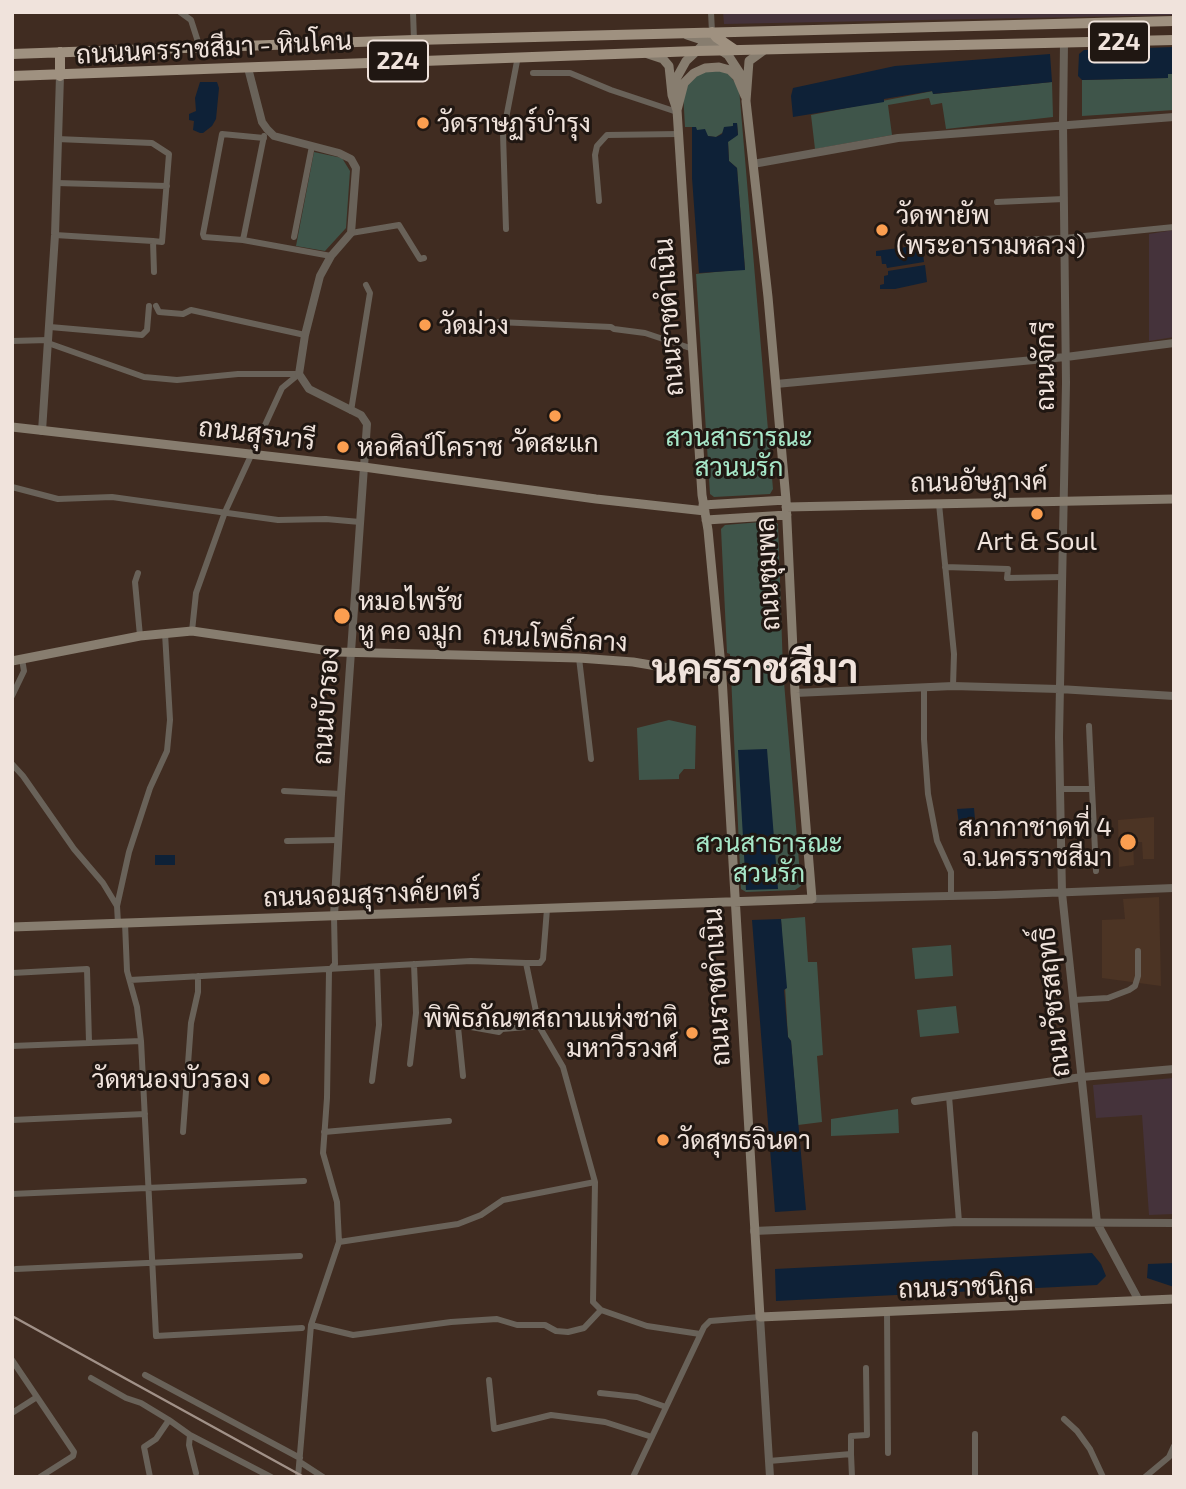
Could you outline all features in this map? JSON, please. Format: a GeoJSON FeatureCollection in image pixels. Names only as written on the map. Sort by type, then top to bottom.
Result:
{"type":"FeatureCollection","features":[{"type":"Feature","properties":{"kind":"main road","name":"ถนนนครราชสีมา - หินโคน"},"geometry":{"type":"LineString","coordinates":[[12,54],[681,33],[712,37],[734,31],[1174,21]]}},
{"type":"Feature","properties":{"kind":"main road"},"geometry":{"type":"LineString","coordinates":[[1065,23],[1065,43]]}},
{"type":"Feature","properties":{"kind":"main road"},"geometry":{"type":"LineString","coordinates":[[734,31],[735,50]]}},
{"type":"Feature","properties":{"kind":"main road"},"geometry":{"type":"LineString","coordinates":[[681,33],[682,51]]}},
{"type":"Feature","properties":{"kind":"main road"},"geometry":{"type":"LineString","coordinates":[[712,37],[740,72],[746,100]]}},
{"type":"Feature","properties":{"kind":"main road"},"geometry":{"type":"LineString","coordinates":[[712,37],[735,50]]}},
{"type":"Feature","properties":{"kind":"main road"},"geometry":{"type":"LineString","coordinates":[[677,111],[678,72],[712,37]]}},
{"type":"Feature","properties":{"kind":"main road","name":"ถนนนครราชสีมา - หินโคน"},"geometry":{"type":"LineString","coordinates":[[12,76],[518,56],[1174,40]]}},
{"type":"Feature","properties":{"kind":"main road","name":"ถนนชุมพล"},"geometry":{"type":"LineString","coordinates":[[767,49],[749,61],[746,100],[776,384],[786,507],[795,693],[812,899]]}},
{"type":"Feature","properties":{"kind":"main road"},"geometry":{"type":"LineString","coordinates":[[60,52],[60,76]]}},
{"type":"Feature","properties":{"kind":"main road","name":"ถนนราชดำเนิน"},"geometry":{"type":"LineString","coordinates":[[643,53],[656,56],[670,66],[672,95],[677,111],[705,512],[722,677],[760,1317]]}},
{"type":"Feature","properties":{"kind":"main road"},"geometry":{"type":"LineString","coordinates":[[677,111],[684,82],[694,72],[705,68],[725,68],[734,74],[746,100]]}},
{"type":"Feature","properties":{"kind":"main road","name":"ถนนสุรนารี"},"geometry":{"type":"LineString","coordinates":[[12,427],[365,467],[705,512]]}},
{"type":"Feature","properties":{"kind":"main road","name":"ถนนอัษฎางค์"},"geometry":{"type":"LineString","coordinates":[[786,507],[1174,499]]}},
{"type":"Feature","properties":{"kind":"main road"},"geometry":{"type":"LineString","coordinates":[[705,512],[786,507]]}},
{"type":"Feature","properties":{"kind":"main road"},"geometry":{"type":"LineString","coordinates":[[705,512],[786,507]]}},
{"type":"Feature","properties":{"kind":"main road","name":"ถนนโพธิ์กลาง"},"geometry":{"type":"LineString","coordinates":[[17,660],[139,636],[192,631],[350,653],[579,658],[633,662],[722,677]]}},
{"type":"Feature","properties":{"kind":"main road","name":"ถนนจอมสุรางค์ยาตร์"},"geometry":{"type":"LineString","coordinates":[[12,927],[812,899]]}},
{"type":"Feature","properties":{"kind":"main road","name":"ถนนราชนิกูล"},"geometry":{"type":"LineString","coordinates":[[760,1317],[1174,1299]]}},
{"type":"Feature","properties":{"kind":"street"},"geometry":{"type":"LineString","coordinates":[[180,12],[191,20],[200,48]]}},
{"type":"Feature","properties":{"kind":"street"},"geometry":{"type":"LineString","coordinates":[[413,12],[414,40]]}},
{"type":"Feature","properties":{"kind":"street"},"geometry":{"type":"LineString","coordinates":[[711,12],[712,37]]}},
{"type":"Feature","properties":{"kind":"street","name":"ถนนจักรี"},"geometry":{"type":"LineString","coordinates":[[1059,689],[1065,501],[1065,43]]}},
{"type":"Feature","properties":{"kind":"street"},"geometry":{"type":"LineString","coordinates":[[570,55],[570,72]]}},
{"type":"Feature","properties":{"kind":"street"},"geometry":{"type":"LineString","coordinates":[[506,229],[503,134],[518,56]]}},
{"type":"Feature","properties":{"kind":"street"},"geometry":{"type":"LineString","coordinates":[[243,240],[265,134],[248,68]]}},
{"type":"Feature","properties":{"kind":"street"},"geometry":{"type":"LineString","coordinates":[[533,73],[570,72],[611,90],[677,111]]}},
{"type":"Feature","properties":{"kind":"street"},"geometry":{"type":"LineString","coordinates":[[42,431],[55,235],[60,76]]}},
{"type":"Feature","properties":{"kind":"street"},"geometry":{"type":"LineString","coordinates":[[753,164],[898,138],[1174,117]]}},
{"type":"Feature","properties":{"kind":"street"},"geometry":{"type":"LineString","coordinates":[[192,631],[196,593],[226,512],[282,388],[299,374],[305,335],[320,276],[331,256],[351,233],[355,164],[351,159],[339,153],[265,134],[222,134],[202,231],[204,237],[243,240],[331,256]]}},
{"type":"Feature","properties":{"kind":"street"},"geometry":{"type":"LineString","coordinates":[[599,201],[595,155],[597,146],[607,135],[679,134]]}},
{"type":"Feature","properties":{"kind":"street"},"geometry":{"type":"LineString","coordinates":[[55,235],[162,242],[169,154],[152,143],[57,139]]}},
{"type":"Feature","properties":{"kind":"street"},"geometry":{"type":"LineString","coordinates":[[294,237],[312,146]]}},
{"type":"Feature","properties":{"kind":"street"},"geometry":{"type":"LineString","coordinates":[[56,183],[167,186]]}},
{"type":"Feature","properties":{"kind":"street"},"geometry":{"type":"LineString","coordinates":[[997,202],[1064,200]]}},
{"type":"Feature","properties":{"kind":"street"},"geometry":{"type":"LineString","coordinates":[[351,233],[399,225],[420,259],[424,258]]}},
{"type":"Feature","properties":{"kind":"street"},"geometry":{"type":"LineString","coordinates":[[998,241],[1064,238],[1174,227]]}},
{"type":"Feature","properties":{"kind":"street"},"geometry":{"type":"LineString","coordinates":[[153,241],[154,272]]}},
{"type":"Feature","properties":{"kind":"street"},"geometry":{"type":"LineString","coordinates":[[299,374],[309,389],[351,411],[370,293],[366,285]]}},
{"type":"Feature","properties":{"kind":"street"},"geometry":{"type":"LineString","coordinates":[[50,327],[142,335],[147,330],[153,306],[159,312],[183,314],[191,310],[305,335]]}},
{"type":"Feature","properties":{"kind":"street"},"geometry":{"type":"LineString","coordinates":[[499,322],[611,327],[645,333],[693,349]]}},
{"type":"Feature","properties":{"kind":"street"},"geometry":{"type":"LineString","coordinates":[[12,341],[48,342],[144,377],[177,380],[238,374],[299,374]]}},
{"type":"Feature","properties":{"kind":"street"},"geometry":{"type":"LineString","coordinates":[[776,384],[1066,357],[1174,343]]}},
{"type":"Feature","properties":{"kind":"street","name":"ถนนบัวรอง"},"geometry":{"type":"LineString","coordinates":[[334,916],[367,424],[361,415],[351,411]]}},
{"type":"Feature","properties":{"kind":"street"},"geometry":{"type":"LineString","coordinates":[[12,487],[58,499],[112,497],[278,520],[326,519],[360,522]]}},
{"type":"Feature","properties":{"kind":"street"},"geometry":{"type":"LineString","coordinates":[[939,504],[954,654],[953,686]]}},
{"type":"Feature","properties":{"kind":"street"},"geometry":{"type":"LineString","coordinates":[[945,567],[1008,569],[1007,578],[1063,577]]}},
{"type":"Feature","properties":{"kind":"street"},"geometry":{"type":"LineString","coordinates":[[138,573],[135,582],[139,636]]}},
{"type":"Feature","properties":{"kind":"street"},"geometry":{"type":"LineString","coordinates":[[117,906],[150,788],[167,751],[170,720],[165,633]]}},
{"type":"Feature","properties":{"kind":"street"},"geometry":{"type":"LineString","coordinates":[[579,658],[591,759]]}},
{"type":"Feature","properties":{"kind":"street"},"geometry":{"type":"LineString","coordinates":[[12,696],[24,671],[17,660]]}},
{"type":"Feature","properties":{"kind":"street"},"geometry":{"type":"LineString","coordinates":[[795,693],[953,686],[1174,696]]}},
{"type":"Feature","properties":{"kind":"street"},"geometry":{"type":"LineString","coordinates":[[924,687],[928,794],[937,841],[951,872],[951,896]]}},
{"type":"Feature","properties":{"kind":"street","name":"ถนนวัชรสฤทธิ์"},"geometry":{"type":"LineString","coordinates":[[1059,689],[1062,893],[1097,1223],[1138,1299]]}},
{"type":"Feature","properties":{"kind":"street"},"geometry":{"type":"LineString","coordinates":[[1089,726],[1096,871]]}},
{"type":"Feature","properties":{"kind":"street"},"geometry":{"type":"LineString","coordinates":[[12,764],[74,849],[103,883],[117,906],[141,1041],[156,1336],[302,1328]]}},
{"type":"Feature","properties":{"kind":"street"},"geometry":{"type":"LineString","coordinates":[[1059,789],[1092,789]]}},
{"type":"Feature","properties":{"kind":"street"},"geometry":{"type":"LineString","coordinates":[[284,791],[341,794]]}},
{"type":"Feature","properties":{"kind":"street"},"geometry":{"type":"LineString","coordinates":[[287,841],[339,840]]}},
{"type":"Feature","properties":{"kind":"street"},"geometry":{"type":"LineString","coordinates":[[1060,853],[1096,854]]}},
{"type":"Feature","properties":{"kind":"street"},"geometry":{"type":"LineString","coordinates":[[812,899],[1174,888]]}},
{"type":"Feature","properties":{"kind":"street"},"geometry":{"type":"LineString","coordinates":[[130,980],[471,961],[540,963],[543,959],[547,909]]}},
{"type":"Feature","properties":{"kind":"street"},"geometry":{"type":"LineString","coordinates":[[298,1477],[311,1325],[339,1242],[337,1202],[323,1153],[327,1098],[329,971],[335,964],[334,916]]}},
{"type":"Feature","properties":{"kind":"street"},"geometry":{"type":"LineString","coordinates":[[1074,1000],[1108,998],[1135,986],[1138,976],[1138,951]]}},
{"type":"Feature","properties":{"kind":"street"},"geometry":{"type":"LineString","coordinates":[[526,963],[539,1026],[563,1068],[595,1182],[593,1302],[601,1310],[647,1326],[700,1334]]}},
{"type":"Feature","properties":{"kind":"street"},"geometry":{"type":"LineString","coordinates":[[410,1064],[416,1013],[414,964]]}},
{"type":"Feature","properties":{"kind":"street"},"geometry":{"type":"LineString","coordinates":[[372,1081],[379,1025],[377,967]]}},
{"type":"Feature","properties":{"kind":"street"},"geometry":{"type":"LineString","coordinates":[[12,973],[87,969],[89,1042]]}},
{"type":"Feature","properties":{"kind":"street"},"geometry":{"type":"LineString","coordinates":[[183,1132],[191,1023],[198,992],[198,976]]}},
{"type":"Feature","properties":{"kind":"street"},"geometry":{"type":"LineString","coordinates":[[463,1076],[457,1027],[499,1032],[502,1029],[539,1026]]}},
{"type":"Feature","properties":{"kind":"street"},"geometry":{"type":"LineString","coordinates":[[12,1046],[141,1041]]}},
{"type":"Feature","properties":{"kind":"street"},"geometry":{"type":"LineString","coordinates":[[915,1101],[1082,1077],[1174,1069]]}},
{"type":"Feature","properties":{"kind":"street"},"geometry":{"type":"LineString","coordinates":[[949,1096],[959,1223]]}},
{"type":"Feature","properties":{"kind":"street"},"geometry":{"type":"LineString","coordinates":[[12,1120],[145,1114]]}},
{"type":"Feature","properties":{"kind":"street"},"geometry":{"type":"LineString","coordinates":[[324,1132],[449,1121]]}},
{"type":"Feature","properties":{"kind":"street"},"geometry":{"type":"LineString","coordinates":[[12,1194],[304,1181]]}},
{"type":"Feature","properties":{"kind":"street"},"geometry":{"type":"LineString","coordinates":[[339,1242],[458,1224],[481,1215],[503,1200],[595,1182]]}},
{"type":"Feature","properties":{"kind":"street"},"geometry":{"type":"LineString","coordinates":[[754,1231],[959,1223],[1174,1223]]}},
{"type":"Feature","properties":{"kind":"street"},"geometry":{"type":"LineString","coordinates":[[16,1269],[300,1256]]}},
{"type":"Feature","properties":{"kind":"street"},"geometry":{"type":"LineString","coordinates":[[311,1325],[353,1335],[497,1319],[503,1323],[545,1325],[556,1331],[568,1332],[583,1328],[601,1310]]}},
{"type":"Feature","properties":{"kind":"street"},"geometry":{"type":"LineString","coordinates":[[887,1311],[888,1452]]}},
{"type":"Feature","properties":{"kind":"street"},"geometry":{"type":"LineString","coordinates":[[633,1477],[700,1334],[710,1321],[760,1317]]}},
{"type":"Feature","properties":{"kind":"street","name":"ถนนราชดำเนิน"},"geometry":{"type":"LineString","coordinates":[[760,1317],[771,1477]]}},
{"type":"Feature","properties":{"kind":"street"},"geometry":{"type":"LineString","coordinates":[[12,1360],[74,1452],[73,1456],[40,1477]]}},
{"type":"Feature","properties":{"kind":"street"},"geometry":{"type":"LineString","coordinates":[[852,1477],[851,1436],[867,1435],[866,1368]]}},
{"type":"Feature","properties":{"kind":"street"},"geometry":{"type":"LineString","coordinates":[[145,1375],[300,1460],[323,1477]]}},
{"type":"Feature","properties":{"kind":"street"},"geometry":{"type":"LineString","coordinates":[[91,1378],[126,1398],[141,1403],[190,1435],[271,1477]]}},
{"type":"Feature","properties":{"kind":"street"},"geometry":{"type":"LineString","coordinates":[[489,1380],[495,1429],[551,1415],[605,1422],[652,1437]]}},
{"type":"Feature","properties":{"kind":"street"},"geometry":{"type":"LineString","coordinates":[[600,1394],[636,1397],[666,1407]]}},
{"type":"Feature","properties":{"kind":"street"},"geometry":{"type":"LineString","coordinates":[[12,1413],[37,1398]]}},
{"type":"Feature","properties":{"kind":"street"},"geometry":{"type":"LineString","coordinates":[[1064,1419],[1090,1449],[1103,1477]]}},
{"type":"Feature","properties":{"kind":"street"},"geometry":{"type":"LineString","coordinates":[[150,1477],[144,1447],[156,1439],[169,1420]]}},
{"type":"Feature","properties":{"kind":"street"},"geometry":{"type":"LineString","coordinates":[[975,1434],[975,1477]]}},
{"type":"Feature","properties":{"kind":"street"},"geometry":{"type":"LineString","coordinates":[[190,1435],[188,1445],[196,1473]]}},
{"type":"Feature","properties":{"kind":"street"},"geometry":{"type":"LineString","coordinates":[[1144,1477],[1169,1457],[1174,1446]]}},
{"type":"Feature","properties":{"kind":"street"},"geometry":{"type":"LineString","coordinates":[[769,1461],[851,1454]]}},
{"type":"Feature","properties":{"kind":"shaded area"},"geometry":{"type":"Polygon","coordinates":[[[723,12],[1174,12],[1174,15],[724,24],[723,12]]]}},
{"type":"Feature","properties":{"kind":"shaded area"},"geometry":{"type":"Polygon","coordinates":[[[1174,230],[1174,337],[1149,341],[1149,234],[1174,230]]]}},
{"type":"Feature","properties":{"kind":"shaded area","name":"สภากาชาดที่ 4 จ.นครราชสีมา"},"geometry":{"type":"Polygon","coordinates":[[[1154,817],[1154,859],[1143,859],[1142,842],[1133,842],[1134,865],[1119,867],[1118,820],[1154,817]]]}},
{"type":"Feature","properties":{"kind":"shaded area"},"geometry":{"type":"Polygon","coordinates":[[[1159,897],[1161,986],[1102,978],[1102,920],[1125,919],[1123,899],[1159,897]]]}},
{"type":"Feature","properties":{"kind":"shaded area"},"geometry":{"type":"Polygon","coordinates":[[[1174,1078],[1174,1214],[1149,1215],[1142,1115],[1096,1118],[1093,1085],[1174,1078]]]}},
{"type":"Feature","properties":{"kind":"green space","name":"สวนสาธารณะ สวนนรัก"},"geometry":{"type":"Polygon","coordinates":[[[711,69],[728,73],[739,88],[773,489],[770,494],[714,497],[710,494],[696,274],[745,269],[737,168],[729,161],[728,141],[738,134],[737,123],[716,137],[696,130],[696,127],[685,127],[683,92],[690,78],[711,69]]]}},
{"type":"Feature","properties":{"kind":"green space"},"geometry":{"type":"Polygon","coordinates":[[[1168,74],[1174,74],[1174,110],[1082,116],[1082,80],[1168,78],[1168,74]]]}},
{"type":"Feature","properties":{"kind":"green space"},"geometry":{"type":"Polygon","coordinates":[[[1052,82],[1053,117],[946,129],[942,103],[931,105],[929,98],[888,105],[892,135],[815,149],[811,115],[933,91],[934,94],[1052,82]]]}},
{"type":"Feature","properties":{"kind":"green space"},"geometry":{"type":"Polygon","coordinates":[[[314,152],[342,158],[350,171],[346,228],[325,251],[296,246],[314,152]]]}},
{"type":"Feature","properties":{"kind":"green space","name":"สวนสาธารณะ สวนรัก"},"geometry":{"type":"Polygon","coordinates":[[[773,521],[778,524],[783,670],[801,886],[795,890],[746,892],[741,889],[721,529],[725,525],[773,521]]]}},
{"type":"Feature","properties":{"kind":"green space"},"geometry":{"type":"Polygon","coordinates":[[[669,720],[696,726],[695,769],[684,769],[679,779],[639,780],[637,728],[669,720]]]}},
{"type":"Feature","properties":{"kind":"green space"},"geometry":{"type":"Polygon","coordinates":[[[805,917],[808,962],[817,962],[823,1055],[817,1056],[822,1122],[798,1125],[791,1041],[788,1037],[781,919],[805,917]]]}},
{"type":"Feature","properties":{"kind":"green space"},"geometry":{"type":"Polygon","coordinates":[[[951,945],[953,976],[915,979],[912,948],[951,945]]]}},
{"type":"Feature","properties":{"kind":"green space"},"geometry":{"type":"Polygon","coordinates":[[[956,1006],[959,1033],[920,1037],[917,1010],[956,1006]]]}},
{"type":"Feature","properties":{"kind":"green space"},"geometry":{"type":"Polygon","coordinates":[[[898,1109],[899,1133],[831,1136],[831,1119],[898,1109]]]}},
{"type":"Feature","properties":{"kind":"water"},"geometry":{"type":"Polygon","coordinates":[[[1174,47],[1174,74],[1168,74],[1168,78],[1082,80],[1078,76],[1079,54],[1084,50],[1174,47]]]}},
{"type":"Feature","properties":{"kind":"water"},"geometry":{"type":"Polygon","coordinates":[[[1050,54],[1052,82],[933,94],[932,91],[793,117],[793,88],[895,66],[1050,54]]]}},
{"type":"Feature","properties":{"kind":"water"},"geometry":{"type":"Polygon","coordinates":[[[200,82],[217,82],[219,88],[216,119],[203,133],[193,130],[194,121],[189,120],[189,114],[196,111],[195,98],[200,82]]]}},
{"type":"Feature","properties":{"kind":"water"},"geometry":{"type":"Polygon","coordinates":[[[733,123],[737,123],[738,135],[728,142],[729,161],[737,168],[745,270],[699,273],[692,178],[692,127],[697,130],[705,129],[708,136],[716,137],[722,134],[724,127],[733,126],[733,123]]]}},
{"type":"Feature","properties":{"kind":"water"},"geometry":{"type":"Polygon","coordinates":[[[922,245],[924,262],[887,268],[886,264],[882,264],[881,256],[876,256],[876,251],[922,245]]]}},
{"type":"Feature","properties":{"kind":"water"},"geometry":{"type":"Polygon","coordinates":[[[925,265],[927,282],[895,289],[880,289],[888,271],[925,265]]]}},
{"type":"Feature","properties":{"kind":"water"},"geometry":{"type":"Polygon","coordinates":[[[767,749],[778,889],[746,890],[738,750],[767,749]]]}},
{"type":"Feature","properties":{"kind":"water"},"geometry":{"type":"Polygon","coordinates":[[[974,808],[976,831],[960,832],[957,809],[974,808]]]}},
{"type":"Feature","properties":{"kind":"water"},"geometry":{"type":"Polygon","coordinates":[[[155,855],[175,855],[175,865],[155,865],[155,855]]]}},
{"type":"Feature","properties":{"kind":"water"},"geometry":{"type":"Polygon","coordinates":[[[781,919],[788,1037],[791,1041],[806,1210],[775,1212],[752,920],[781,919]]]}},
{"type":"Feature","properties":{"kind":"water"},"geometry":{"type":"Polygon","coordinates":[[[1092,1253],[1106,1276],[1097,1285],[776,1301],[775,1269],[1092,1253]]]}},
{"type":"Feature","properties":{"kind":"water"},"geometry":{"type":"Polygon","coordinates":[[[1174,1263],[1174,1287],[1147,1278],[1148,1264],[1174,1263]]]}},
{"type":"Feature","properties":{"kind":"railway"},"geometry":{"type":"LineString","coordinates":[[12,1316],[304,1477]]}},
{"type":"Feature","properties":{"kind":"place","name":"วัดราษฏร์บำรุง"},"geometry":{"type":"Point","coordinates":[423,123]}},
{"type":"Feature","properties":{"kind":"place","name":"วัดพายัพ (พระอารามหลวง)"},"geometry":{"type":"Point","coordinates":[882,230]}},
{"type":"Feature","properties":{"kind":"place","name":"วัดม่วง"},"geometry":{"type":"Point","coordinates":[425,325]}},
{"type":"Feature","properties":{"kind":"place","name":"วัดสะแก"},"geometry":{"type":"Point","coordinates":[555,416]}},
{"type":"Feature","properties":{"kind":"place","name":"หอศิลป์โคราช"},"geometry":{"type":"Point","coordinates":[343,447]}},
{"type":"Feature","properties":{"kind":"place","name":"Art & Soul"},"geometry":{"type":"Point","coordinates":[1037,514]}},
{"type":"Feature","properties":{"kind":"place","name":"หมอไพรัช หู คอ จมูก"},"geometry":{"type":"Point","coordinates":[342,616]}},
{"type":"Feature","properties":{"kind":"place","name":"สภากาชาดที่ 4 จ.นครราชสีมา"},"geometry":{"type":"Point","coordinates":[1128,842]}},
{"type":"Feature","properties":{"kind":"place","name":"พิพิธภัณฑสถานแห่งชาติ มหาวีรวงศ์"},"geometry":{"type":"Point","coordinates":[692,1033]}},
{"type":"Feature","properties":{"kind":"place","name":"วัดหนองบัวรอง"},"geometry":{"type":"Point","coordinates":[264,1079]}},
{"type":"Feature","properties":{"kind":"place","name":"วัดสุทธจินดา"},"geometry":{"type":"Point","coordinates":[663,1140]}},
{"type":"Feature","properties":{"kind":"district","name":"นครราชสีมา"},"geometry":{"type":"Point","coordinates":[755,670]}}]}
